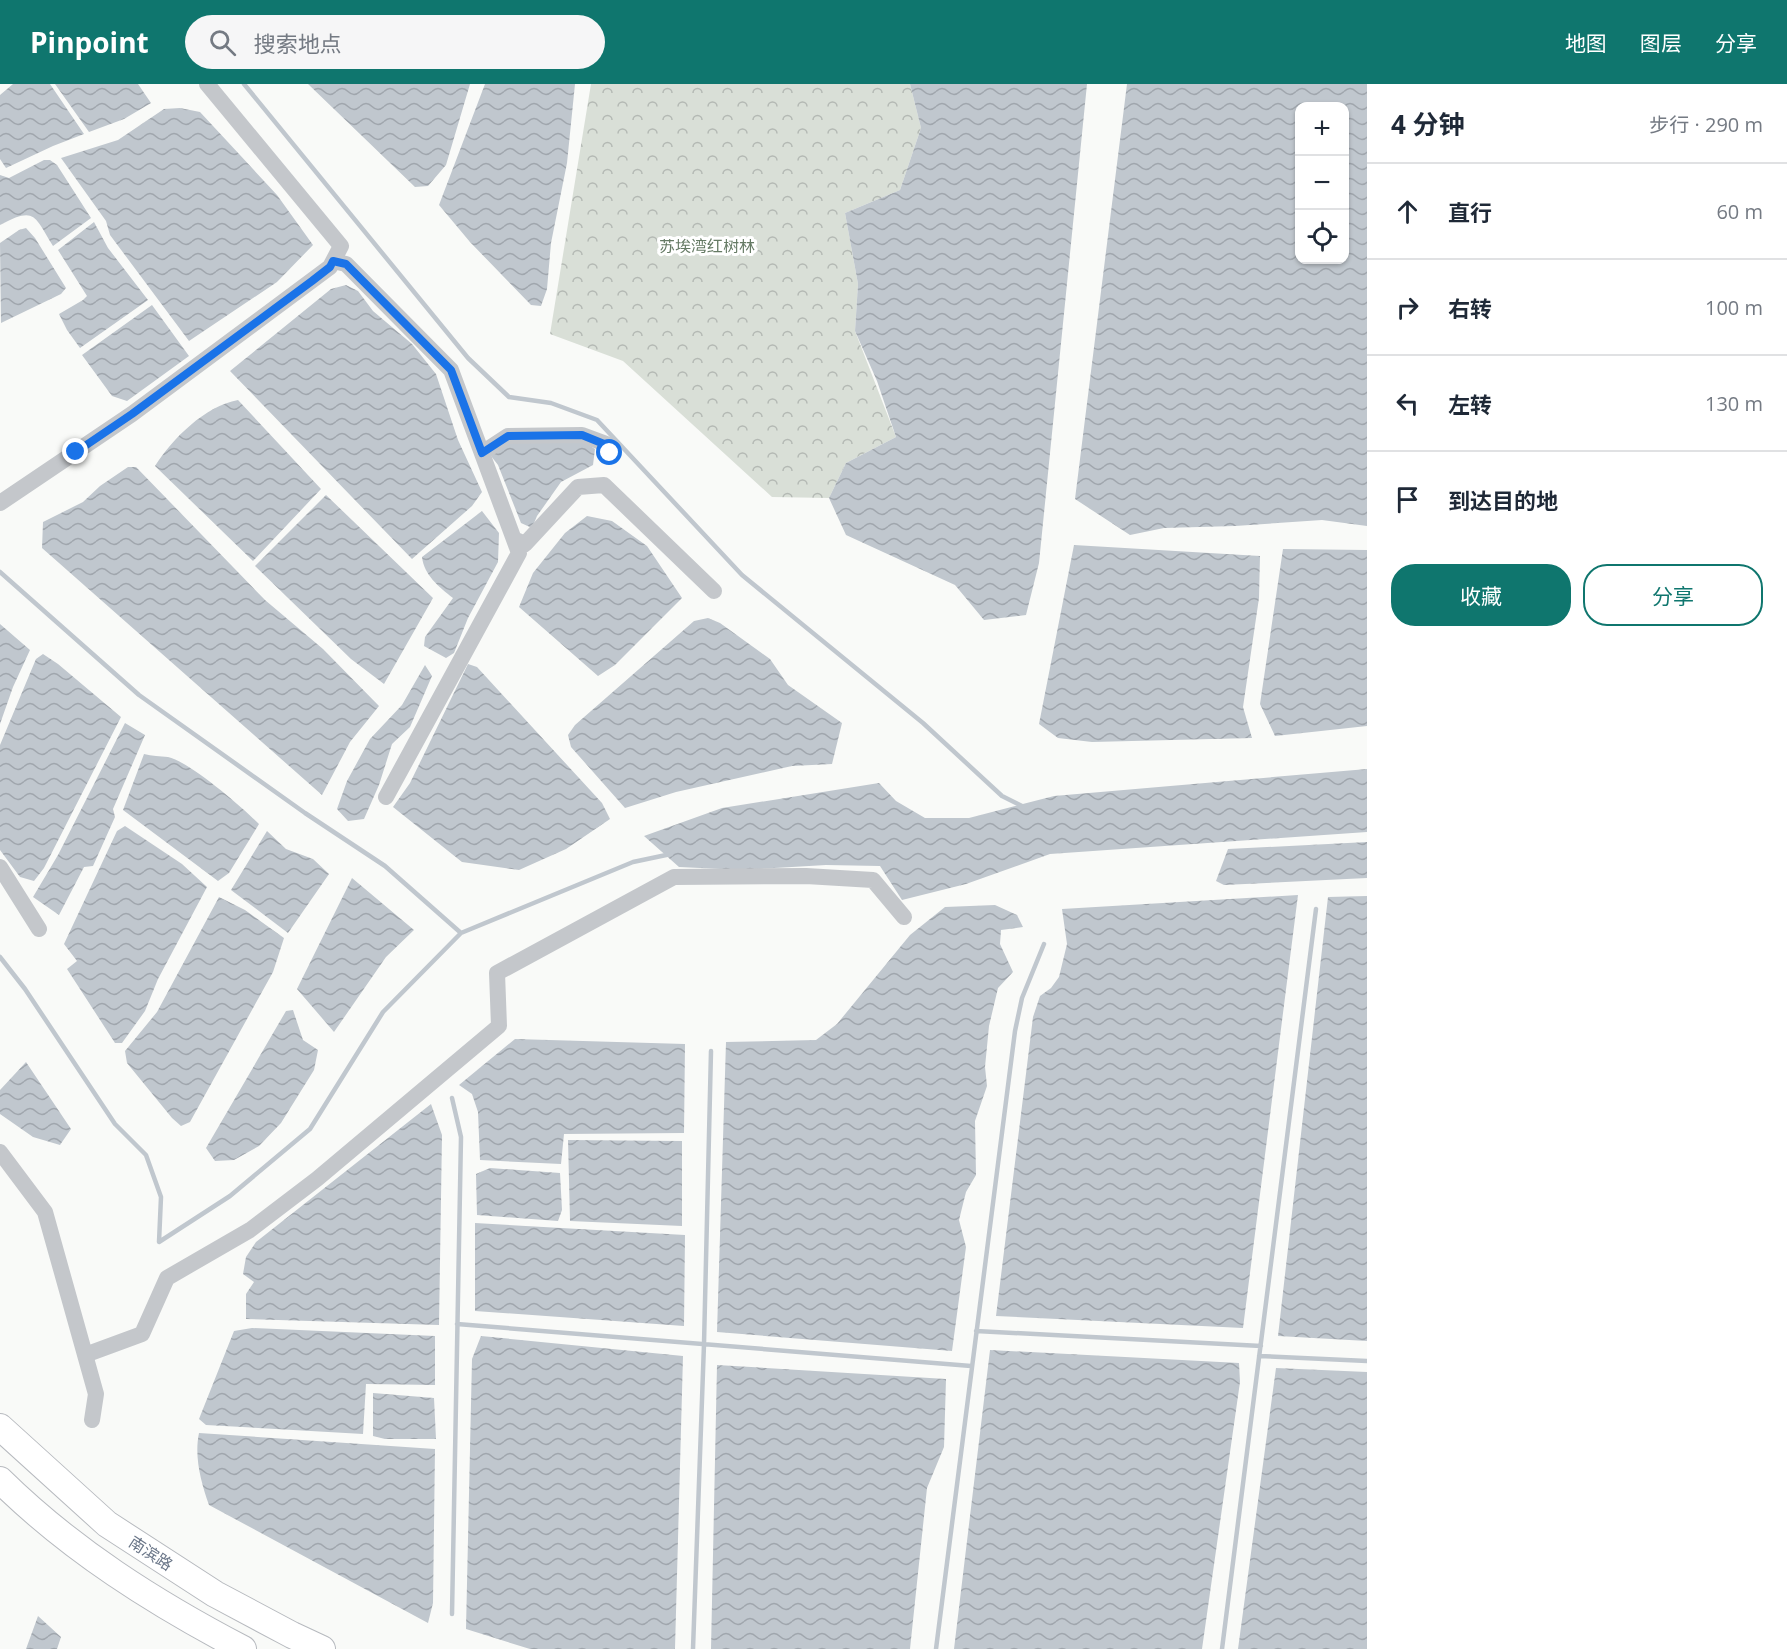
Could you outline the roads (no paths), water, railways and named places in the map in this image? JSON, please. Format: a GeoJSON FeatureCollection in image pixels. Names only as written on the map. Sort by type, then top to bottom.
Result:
{"type":"FeatureCollection","features":[{"type":"Feature","properties":{"kind":"main road","name":"南滨路"},"geometry":{"type":"LineString","coordinates":[[0,1427],[107,1524],[215,1594],[318,1648]]}},
{"type":"Feature","properties":{"kind":"main road"},"geometry":{"type":"LineString","coordinates":[[0,1480],[83,1552],[211,1632],[243,1649]]}},
{"type":"Feature","properties":{"kind":"main road"},"geometry":{"type":"LineString","coordinates":[[211,1632],[233,1649]]}},
{"type":"Feature","properties":{"kind":"street"},"geometry":{"type":"LineString","coordinates":[[0,503],[132,414],[330,267],[341,246],[207,84]]}},
{"type":"Feature","properties":{"kind":"street"},"geometry":{"type":"LineString","coordinates":[[333,261],[346,264],[451,370],[519,553],[386,797]]}},
{"type":"Feature","properties":{"kind":"street"},"geometry":{"type":"LineString","coordinates":[[482,453],[508,436],[582,435],[609,446],[610,453]]}},
{"type":"Feature","properties":{"kind":"street"},"geometry":{"type":"LineString","coordinates":[[513,539],[525,544],[578,487],[604,485],[714,591]]}},
{"type":"Feature","properties":{"kind":"street"},"geometry":{"type":"LineString","coordinates":[[0,867],[39,929]]}},
{"type":"Feature","properties":{"kind":"street"},"geometry":{"type":"LineString","coordinates":[[85,1355],[142,1334],[167,1278],[250,1230],[317,1179],[500,1026],[497,973],[674,876],[806,876],[873,880],[904,916]]}},
{"type":"Feature","properties":{"kind":"street"},"geometry":{"type":"LineString","coordinates":[[0,1152],[45,1212],[96,1394],[92,1420]]}},
{"type":"Feature","properties":{"kind":"water"},"geometry":{"type":"Polygon","coordinates":[[[13,84],[50,84],[84,134],[6,168],[0,159],[0,95],[13,84]]]}},
{"type":"Feature","properties":{"kind":"water"},"geometry":{"type":"Polygon","coordinates":[[[55,84],[138,84],[151,103],[124,119],[89,132],[55,84]]]}},
{"type":"Feature","properties":{"kind":"water"},"geometry":{"type":"Polygon","coordinates":[[[308,84],[470,84],[446,165],[428,186],[415,187],[308,84]]]}},
{"type":"Feature","properties":{"kind":"water"},"geometry":{"type":"Polygon","coordinates":[[[485,84],[575,84],[567,163],[551,243],[547,289],[541,306],[531,305],[470,242],[439,205],[485,84]]]}},
{"type":"Feature","properties":{"kind":"water"},"geometry":{"type":"Polygon","coordinates":[[[910,84],[1087,84],[1039,563],[1026,615],[984,620],[955,585],[846,535],[829,498],[846,463],[896,437],[877,381],[855,331],[858,284],[845,213],[900,190],[921,128],[910,84]]]}},
{"type":"Feature","properties":{"kind":"water"},"geometry":{"type":"Polygon","coordinates":[[[1127,84],[1367,84],[1367,526],[1322,520],[1164,528],[1130,535],[1075,499],[1127,84]]]}},
{"type":"Feature","properties":{"kind":"water"},"geometry":{"type":"Polygon","coordinates":[[[180,108],[200,112],[277,195],[313,245],[277,282],[189,341],[110,235],[106,221],[61,158],[118,140],[164,109],[180,108]]]}},
{"type":"Feature","properties":{"kind":"water"},"geometry":{"type":"Polygon","coordinates":[[[44,160],[50,160],[57,165],[91,218],[53,246],[42,227],[28,215],[0,225],[0,175],[9,178],[44,160]]]}},
{"type":"Feature","properties":{"kind":"water"},"geometry":{"type":"Polygon","coordinates":[[[94,222],[108,248],[148,300],[80,348],[59,314],[87,296],[58,250],[94,222]]]}},
{"type":"Feature","properties":{"kind":"water"},"geometry":{"type":"Polygon","coordinates":[[[26,228],[35,238],[66,288],[61,294],[1,323],[0,243],[26,228]]]}},
{"type":"Feature","properties":{"kind":"water"},"geometry":{"type":"Polygon","coordinates":[[[346,285],[358,291],[373,311],[412,344],[436,374],[458,440],[482,492],[472,506],[412,559],[230,371],[331,289],[346,285]]]}},
{"type":"Feature","properties":{"kind":"water"},"geometry":{"type":"Polygon","coordinates":[[[152,305],[189,356],[127,401],[112,396],[82,355],[152,305]]]}},
{"type":"Feature","properties":{"kind":"water"},"geometry":{"type":"Polygon","coordinates":[[[238,400],[321,489],[253,561],[155,466],[170,445],[190,425],[213,409],[238,400]]]}},
{"type":"Feature","properties":{"kind":"water"},"geometry":{"type":"Polygon","coordinates":[[[508,439],[584,442],[595,449],[593,465],[561,482],[537,516],[532,528],[521,523],[498,465],[491,456],[508,439]]]}},
{"type":"Feature","properties":{"kind":"water"},"geometry":{"type":"Polygon","coordinates":[[[128,467],[136,467],[265,600],[323,649],[379,706],[350,742],[322,795],[42,548],[43,522],[83,502],[100,486],[128,467]]]}},
{"type":"Feature","properties":{"kind":"water"},"geometry":{"type":"Polygon","coordinates":[[[326,495],[433,598],[384,684],[351,659],[255,566],[326,495]]]}},
{"type":"Feature","properties":{"kind":"water"},"geometry":{"type":"Polygon","coordinates":[[[482,511],[499,533],[498,562],[468,618],[454,653],[446,658],[424,646],[425,637],[453,598],[429,575],[422,557],[482,511]]]}},
{"type":"Feature","properties":{"kind":"water"},"geometry":{"type":"Polygon","coordinates":[[[587,516],[612,521],[647,546],[682,598],[615,665],[598,676],[519,607],[533,573],[565,533],[587,516]]]}},
{"type":"Feature","properties":{"kind":"water"},"geometry":{"type":"Polygon","coordinates":[[[1074,545],[1260,556],[1259,598],[1243,707],[1252,738],[1092,742],[1058,738],[1039,724],[1074,545]]]}},
{"type":"Feature","properties":{"kind":"water"},"geometry":{"type":"Polygon","coordinates":[[[1283,549],[1367,550],[1367,726],[1275,736],[1260,704],[1283,549]]]}},
{"type":"Feature","properties":{"kind":"water"},"geometry":{"type":"Polygon","coordinates":[[[708,618],[720,623],[770,659],[788,685],[842,723],[832,764],[792,766],[676,792],[625,808],[571,747],[568,735],[575,725],[694,621],[708,618]]]}},
{"type":"Feature","properties":{"kind":"water"},"geometry":{"type":"Polygon","coordinates":[[[0,624],[30,650],[13,687],[0,724],[0,624]]]}},
{"type":"Feature","properties":{"kind":"water"},"geometry":{"type":"Polygon","coordinates":[[[43,654],[121,717],[44,868],[34,881],[20,877],[0,850],[0,745],[36,659],[43,654]]]}},
{"type":"Feature","properties":{"kind":"water"},"geometry":{"type":"Polygon","coordinates":[[[468,664],[477,667],[602,803],[610,819],[566,849],[519,870],[462,862],[393,807],[410,783],[468,664]]]}},
{"type":"Feature","properties":{"kind":"water"},"geometry":{"type":"Polygon","coordinates":[[[425,665],[432,676],[410,727],[392,744],[379,785],[364,819],[348,821],[337,809],[347,781],[370,739],[402,705],[425,665]]]}},
{"type":"Feature","properties":{"kind":"water"},"geometry":{"type":"Polygon","coordinates":[[[125,723],[145,735],[113,809],[115,817],[93,866],[84,867],[59,915],[33,897],[58,855],[125,723]]]}},
{"type":"Feature","properties":{"kind":"water"},"geometry":{"type":"Polygon","coordinates":[[[144,754],[168,757],[189,767],[229,797],[259,824],[229,873],[218,881],[123,810],[144,754]]]}},
{"type":"Feature","properties":{"kind":"water"},"geometry":{"type":"Polygon","coordinates":[[[1367,769],[1367,832],[1050,854],[966,884],[902,900],[880,866],[826,865],[742,870],[679,867],[644,836],[722,808],[879,783],[896,801],[925,818],[969,818],[1054,796],[1367,769]]]}},
{"type":"Feature","properties":{"kind":"water"},"geometry":{"type":"Polygon","coordinates":[[[125,826],[182,864],[207,887],[158,979],[145,1011],[122,1043],[115,1043],[67,969],[77,961],[64,944],[117,831],[125,826]]]}},
{"type":"Feature","properties":{"kind":"water"},"geometry":{"type":"Polygon","coordinates":[[[267,831],[286,849],[313,859],[329,874],[288,933],[231,890],[267,831]]]}},
{"type":"Feature","properties":{"kind":"water"},"geometry":{"type":"Polygon","coordinates":[[[1367,842],[1367,878],[1224,885],[1216,881],[1228,849],[1367,842]]]}},
{"type":"Feature","properties":{"kind":"water"},"geometry":{"type":"Polygon","coordinates":[[[352,878],[414,930],[386,957],[334,1032],[297,989],[352,878]]]}},
{"type":"Feature","properties":{"kind":"water"},"geometry":{"type":"Polygon","coordinates":[[[1298,895],[1243,1328],[996,1316],[1033,1017],[1040,996],[1051,988],[1059,977],[1067,944],[1062,909],[1298,895]]]}},
{"type":"Feature","properties":{"kind":"water"},"geometry":{"type":"Polygon","coordinates":[[[1367,896],[1367,1341],[1278,1336],[1328,897],[1367,896]]]}},
{"type":"Feature","properties":{"kind":"water"},"geometry":{"type":"Polygon","coordinates":[[[219,897],[245,910],[284,938],[273,972],[190,1122],[181,1126],[127,1063],[125,1051],[157,1012],[219,897]]]}},
{"type":"Feature","properties":{"kind":"water"},"geometry":{"type":"Polygon","coordinates":[[[995,905],[1017,915],[1023,927],[1001,930],[1000,944],[1013,972],[998,988],[989,1026],[985,1067],[987,1086],[975,1121],[976,1175],[966,1192],[959,1220],[966,1247],[952,1351],[717,1332],[726,1042],[816,1040],[837,1024],[910,935],[945,907],[995,905]]]}},
{"type":"Feature","properties":{"kind":"water"},"geometry":{"type":"Polygon","coordinates":[[[293,1010],[303,1040],[318,1050],[314,1070],[281,1123],[259,1146],[234,1160],[215,1161],[206,1148],[286,1011],[293,1010]]]}},
{"type":"Feature","properties":{"kind":"water"},"geometry":{"type":"Polygon","coordinates":[[[515,1039],[685,1044],[684,1133],[564,1134],[561,1164],[480,1160],[478,1112],[472,1094],[459,1085],[515,1039]]]}},
{"type":"Feature","properties":{"kind":"water"},"geometry":{"type":"Polygon","coordinates":[[[26,1062],[71,1129],[60,1145],[33,1137],[0,1114],[0,1090],[26,1062]]]}},
{"type":"Feature","properties":{"kind":"water"},"geometry":{"type":"Polygon","coordinates":[[[431,1104],[442,1135],[439,1325],[246,1319],[246,1294],[254,1282],[243,1274],[246,1257],[256,1242],[431,1104]]]}},
{"type":"Feature","properties":{"kind":"water"},"geometry":{"type":"Polygon","coordinates":[[[568,1140],[682,1141],[682,1226],[570,1221],[568,1140]]]}},
{"type":"Feature","properties":{"kind":"water"},"geometry":{"type":"Polygon","coordinates":[[[490,1168],[560,1173],[562,1210],[558,1221],[477,1215],[476,1174],[490,1168]]]}},
{"type":"Feature","properties":{"kind":"water"},"geometry":{"type":"Polygon","coordinates":[[[475,1223],[685,1235],[684,1326],[475,1311],[475,1223]]]}},
{"type":"Feature","properties":{"kind":"water"},"geometry":{"type":"Polygon","coordinates":[[[252,1328],[435,1336],[435,1385],[366,1384],[363,1434],[206,1425],[199,1419],[234,1331],[252,1328]]]}},
{"type":"Feature","properties":{"kind":"water"},"geometry":{"type":"Polygon","coordinates":[[[481,1336],[683,1356],[675,1649],[530,1649],[466,1629],[472,1359],[481,1336]]]}},
{"type":"Feature","properties":{"kind":"water"},"geometry":{"type":"Polygon","coordinates":[[[990,1350],[1239,1363],[1240,1382],[1202,1649],[954,1649],[990,1350]]]}},
{"type":"Feature","properties":{"kind":"water"},"geometry":{"type":"Polygon","coordinates":[[[717,1365],[946,1379],[944,1447],[927,1488],[910,1649],[711,1649],[717,1365]]]}},
{"type":"Feature","properties":{"kind":"water"},"geometry":{"type":"Polygon","coordinates":[[[1276,1368],[1367,1372],[1367,1649],[1238,1649],[1276,1368]]]}},
{"type":"Feature","properties":{"kind":"water"},"geometry":{"type":"Polygon","coordinates":[[[373,1393],[434,1398],[436,1439],[385,1439],[373,1436],[373,1393]]]}},
{"type":"Feature","properties":{"kind":"water"},"geometry":{"type":"Polygon","coordinates":[[[199,1433],[435,1449],[433,1603],[428,1623],[209,1505],[198,1460],[199,1433]]]}},
{"type":"Feature","properties":{"kind":"water"},"geometry":{"type":"Polygon","coordinates":[[[38,1616],[61,1637],[57,1649],[26,1649],[38,1616]]]}},
{"type":"Feature","properties":{"kind":"waterway"},"geometry":{"type":"LineString","coordinates":[[244,84],[468,358],[509,397],[551,403],[597,420],[742,575],[923,723],[1002,796],[1024,807]]}},
{"type":"Feature","properties":{"kind":"waterway"},"geometry":{"type":"LineString","coordinates":[[0,572],[139,695],[305,813],[385,866],[461,933],[633,862],[671,854]]}},
{"type":"Feature","properties":{"kind":"waterway"},"geometry":{"type":"LineString","coordinates":[[1222,1649],[1316,909]]}},
{"type":"Feature","properties":{"kind":"waterway"},"geometry":{"type":"LineString","coordinates":[[0,957],[25,989],[115,1124],[146,1155],[161,1197],[159,1242],[230,1196],[310,1129],[383,1012],[461,933]]}},
{"type":"Feature","properties":{"kind":"waterway"},"geometry":{"type":"LineString","coordinates":[[936,1649],[1015,1031],[1022,998],[1044,944]]}},
{"type":"Feature","properties":{"kind":"waterway"},"geometry":{"type":"LineString","coordinates":[[693,1649],[704,1344],[711,1051]]}},
{"type":"Feature","properties":{"kind":"waterway"},"geometry":{"type":"LineString","coordinates":[[452,1098],[461,1137],[452,1614]]}},
{"type":"Feature","properties":{"kind":"waterway"},"geometry":{"type":"LineString","coordinates":[[457,1324],[971,1366]]}},
{"type":"Feature","properties":{"kind":"waterway"},"geometry":{"type":"LineString","coordinates":[[976,1331],[1261,1346]]}},
{"type":"Feature","properties":{"kind":"waterway"},"geometry":{"type":"LineString","coordinates":[[1259,1356],[1367,1361]]}},
{"type":"Feature","properties":{"kind":"park label","name":"苏埃湾红树林"},"geometry":{"type":"Point","coordinates":[707,246]}}]}
